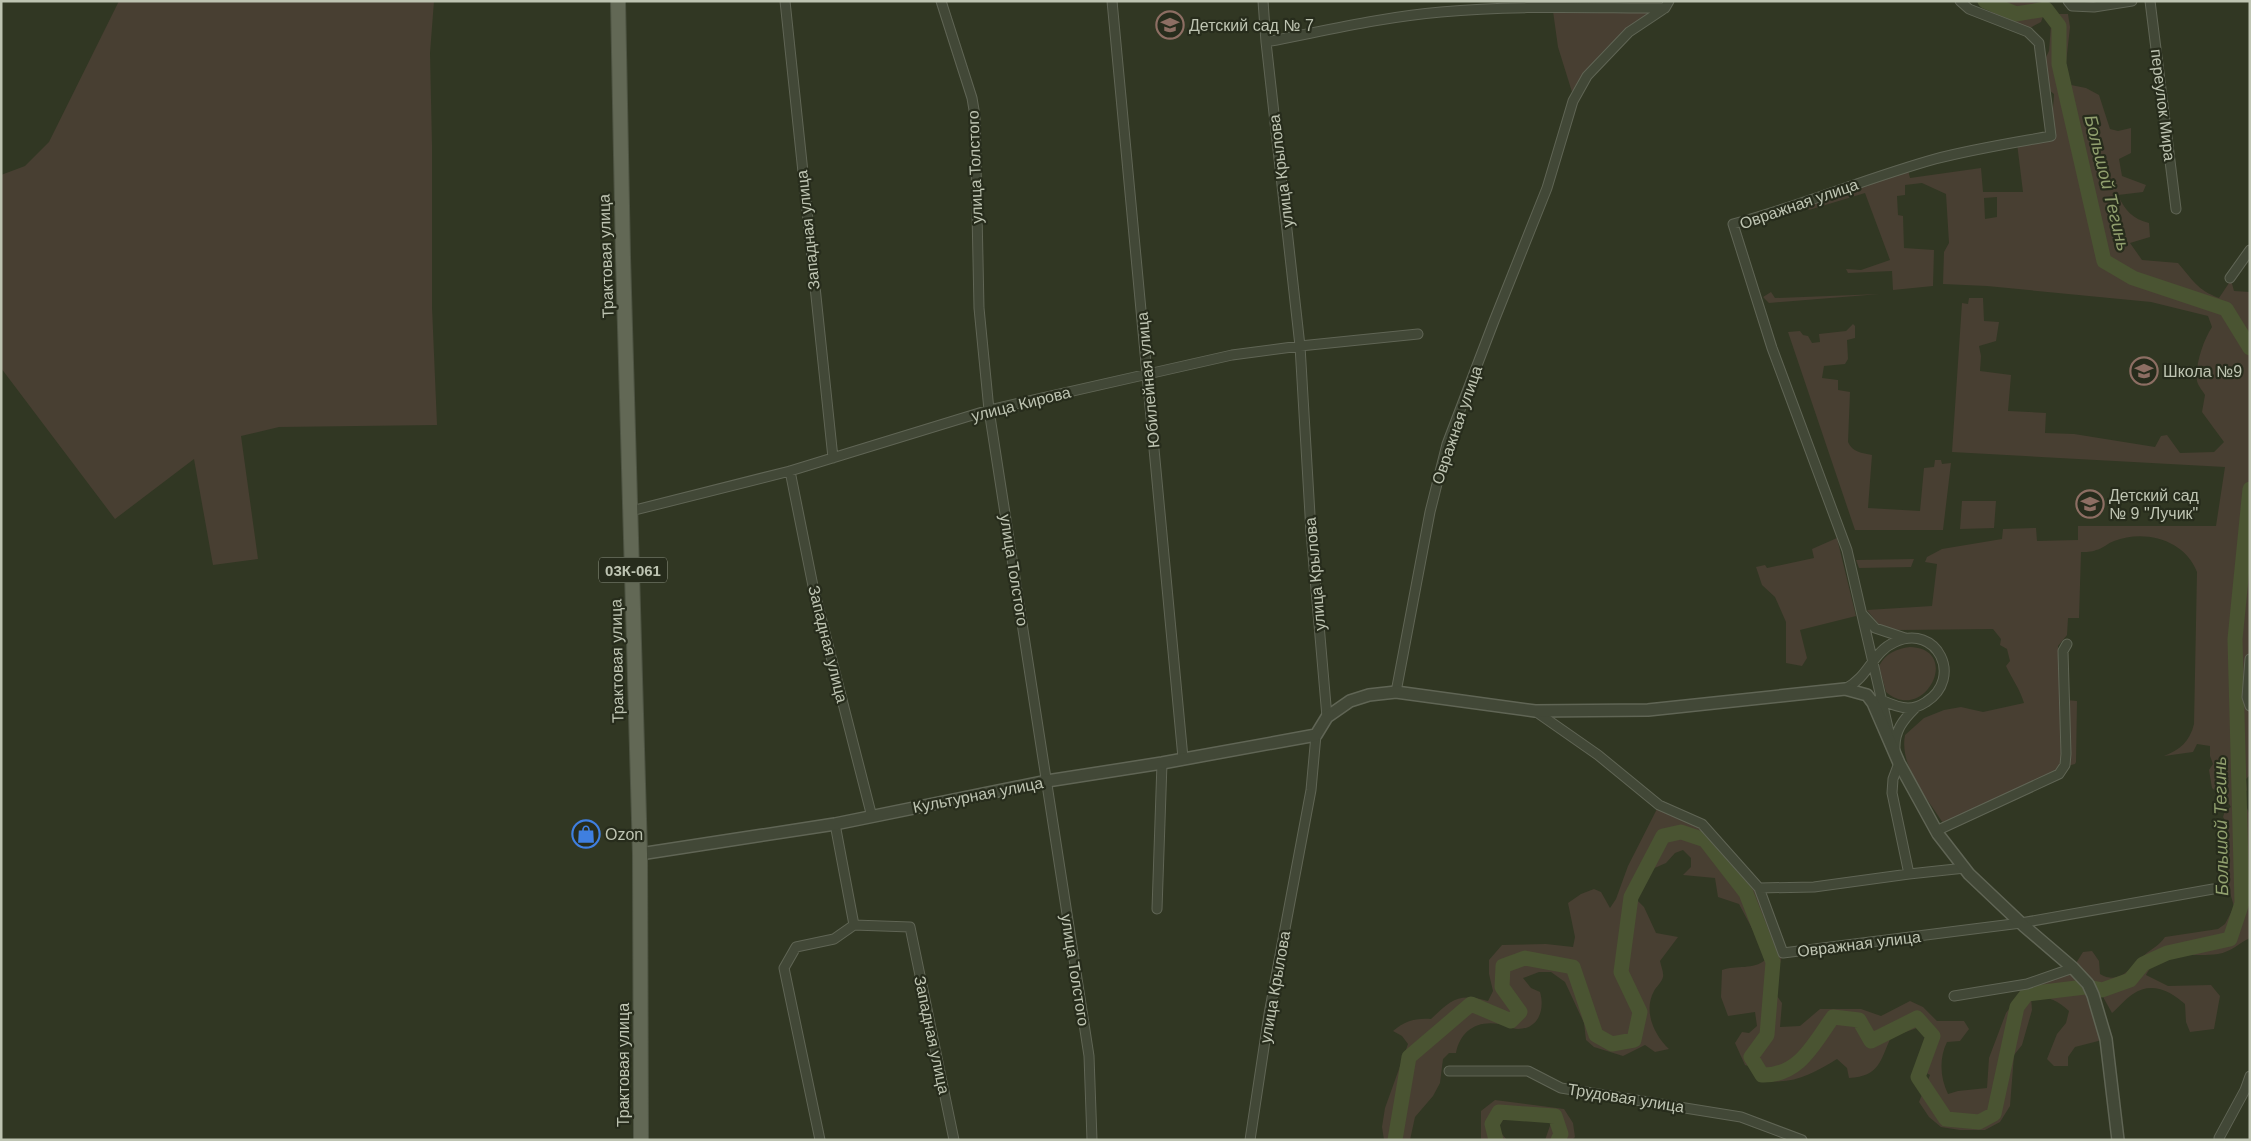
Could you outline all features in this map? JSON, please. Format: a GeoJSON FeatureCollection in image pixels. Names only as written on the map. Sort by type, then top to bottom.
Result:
{"type":"FeatureCollection","features":[{"type":"Feature","properties":{"kind":"main road","name":"Трактовая улица"},"geometry":{"type":"LineString","coordinates":[[618,1],[623,257],[640,854],[641,1140]]}},
{"type":"Feature","properties":{"kind":"street","name":"Западная улица"},"geometry":{"type":"LineString","coordinates":[[785,1],[833,458]]}},
{"type":"Feature","properties":{"kind":"street","name":"улица Толстого"},"geometry":{"type":"LineString","coordinates":[[941,1],[972,98],[975,116],[979,308],[989,410],[1089,1056],[1092,1140]]}},
{"type":"Feature","properties":{"kind":"street","name":"Юбилейная улица"},"geometry":{"type":"LineString","coordinates":[[1112,1],[1184,758]]}},
{"type":"Feature","properties":{"kind":"street","name":"улица Крылова"},"geometry":{"type":"LineString","coordinates":[[1250,1140],[1269,1014],[1311,790],[1316,734],[1327,716],[1311,532],[1300,346],[1263,1]]}},
{"type":"Feature","properties":{"kind":"street","name":"Овражная улица"},"geometry":{"type":"LineString","coordinates":[[1861,613],[1847,550],[1769,339],[1733,224],[1786,210],[1874,178],[1937,159],[2051,136],[2039,43],[2028,32],[1969,9],[1960,1]]}},
{"type":"Feature","properties":{"kind":"street"},"geometry":{"type":"LineString","coordinates":[[2068,1],[2072,6],[2094,6],[2132,1]]}},
{"type":"Feature","properties":{"kind":"street","name":"переулок Мира"},"geometry":{"type":"LineString","coordinates":[[2150,1],[2176,209]]}},
{"type":"Feature","properties":{"kind":"street"},"geometry":{"type":"LineString","coordinates":[[1266,42],[1367,22],[1442,12],[1667,4]]}},
{"type":"Feature","properties":{"kind":"street","name":"Овражная улица"},"geometry":{"type":"LineString","coordinates":[[1396,692],[1430,512],[1447,444],[1547,188],[1573,101],[1587,76],[1629,32],[1667,4]]}},
{"type":"Feature","properties":{"kind":"street"},"geometry":{"type":"LineString","coordinates":[[2230,278],[2249,252]]}},
{"type":"Feature","properties":{"kind":"street","name":"улица Кирова"},"geometry":{"type":"LineString","coordinates":[[631,511],[790,471],[989,410],[1232,355],[1418,334]]}},
{"type":"Feature","properties":{"kind":"street","name":"Западная улица"},"geometry":{"type":"LineString","coordinates":[[790,471],[813,586],[872,817]]}},
{"type":"Feature","properties":{"kind":"street"},"geometry":{"type":"LineString","coordinates":[[1861,613],[1876,628],[1889,634],[1909,639],[1921,639],[1933,646],[1938,651],[1944,665],[1943,681],[1940,687],[1932,698],[1915,708],[1903,720],[1896,732],[1897,760],[1892,793],[1909,874]]}},
{"type":"Feature","properties":{"kind":"street"},"geometry":{"type":"LineString","coordinates":[[1861,613],[1897,760]]}},
{"type":"Feature","properties":{"kind":"street"},"geometry":{"type":"LineString","coordinates":[[1846,689],[1864,676],[1873,661],[1888,645],[1909,639]]}},
{"type":"Feature","properties":{"kind":"street"},"geometry":{"type":"LineString","coordinates":[[1936,831],[2059,774],[2065,765],[2066,754],[2063,651],[2067,644]]}},
{"type":"Feature","properties":{"kind":"street"},"geometry":{"type":"LineString","coordinates":[[2250,659],[2247,697],[2250,706]]}},
{"type":"Feature","properties":{"kind":"street"},"geometry":{"type":"LineString","coordinates":[[1846,689],[1900,707],[1915,708]]}},
{"type":"Feature","properties":{"kind":"street","name":"Овражная улица"},"geometry":{"type":"LineString","coordinates":[[1327,716],[1350,701],[1369,695],[1396,692],[1535,712],[1648,710],[1846,689]]}},
{"type":"Feature","properties":{"kind":"street"},"geometry":{"type":"LineString","coordinates":[[1867,695],[1878,710],[1897,760],[1936,831],[1965,868],[2088,984],[2106,1039],[2118,1140]]}},
{"type":"Feature","properties":{"kind":"street","name":"Овражная улица"},"geometry":{"type":"LineString","coordinates":[[1535,712],[1598,755],[1659,805],[1702,824],[1759,888],[1783,953],[2021,922],[2213,889]]}},
{"type":"Feature","properties":{"kind":"street","name":"Культурная улица"},"geometry":{"type":"LineString","coordinates":[[640,854],[835,824],[1047,781],[1162,763],[1316,734]]}},
{"type":"Feature","properties":{"kind":"street"},"geometry":{"type":"LineString","coordinates":[[1157,909],[1162,763]]}},
{"type":"Feature","properties":{"kind":"street"},"geometry":{"type":"LineString","coordinates":[[820,1140],[784,968],[796,947],[834,939],[854,925],[835,824]]}},
{"type":"Feature","properties":{"kind":"street"},"geometry":{"type":"LineString","coordinates":[[1759,888],[1814,888],[1965,868]]}},
{"type":"Feature","properties":{"kind":"street","name":"Западная улица"},"geometry":{"type":"LineString","coordinates":[[854,925],[910,927],[954,1140]]}},
{"type":"Feature","properties":{"kind":"street"},"geometry":{"type":"LineString","coordinates":[[1954,996],[2027,984],[2073,968]]}},
{"type":"Feature","properties":{"kind":"street","name":"Трудовая улица"},"geometry":{"type":"LineString","coordinates":[[1449,1071],[1528,1070],[1561,1088],[1741,1117],[1802,1140]]}},
{"type":"Feature","properties":{"kind":"street"},"geometry":{"type":"LineString","coordinates":[[2219,1138],[2246,1090],[2250,1076]]}},
{"type":"Feature","properties":{"kind":"shaded area"},"geometry":{"type":"Polygon","coordinates":[[[119,1],[434,1],[430,53],[432,307],[437,425],[279,427],[241,436],[258,559],[213,565],[194,459],[115,519],[1,368],[1,175],[25,166],[49,142],[119,1]]]}},
{"type":"Feature","properties":{"kind":"shaded area"},"geometry":{"type":"Polygon","coordinates":[[[1977,1],[2048,3],[2041,22],[2028,29],[2002,20],[1977,1]]]}},
{"type":"Feature","properties":{"kind":"shaded area"},"geometry":{"type":"Polygon","coordinates":[[[1553,11],[1650,13],[1606,48],[1572,92],[1558,47],[1553,11]]]}},
{"type":"Feature","properties":{"kind":"shaded area"},"geometry":{"type":"Polygon","coordinates":[[[2056,14],[2068,14],[2070,27],[2066,63],[2071,85],[2086,88],[2099,95],[2110,129],[2118,131],[2131,128],[2131,153],[2119,159],[2122,176],[2146,185],[2143,192],[2118,195],[2130,214],[2149,223],[2150,237],[2130,243],[2142,260],[2178,263],[2200,288],[2219,298],[2231,280],[2234,291],[2250,292],[2250,775],[2246,779],[2247,790],[2242,796],[2249,813],[2250,938],[2223,953],[2168,957],[2152,966],[2146,975],[2168,986],[2211,985],[2220,996],[2214,1029],[2190,1032],[2186,1022],[2185,1004],[2174,995],[2154,988],[2140,990],[2133,994],[2112,1013],[2093,979],[2088,984],[2106,1039],[2075,1047],[2068,1057],[2068,1066],[2054,1066],[2047,1059],[2057,1034],[2066,1023],[2069,1011],[2052,1000],[2042,997],[2031,997],[2032,1010],[2022,1045],[2014,1055],[2010,1106],[2000,1122],[1985,1130],[1960,1130],[1941,1127],[1929,1117],[1919,1102],[1930,1075],[1916,1067],[1926,1035],[1917,1028],[1891,1037],[1878,1066],[1859,1077],[1849,1078],[1847,1068],[1837,1059],[1812,1073],[1795,1079],[1767,1081],[1764,1071],[1745,1065],[1735,1043],[1742,1032],[1749,1033],[1757,1026],[1755,1012],[1728,1016],[1721,997],[1722,970],[1761,963],[1765,960],[1763,949],[1739,904],[1718,897],[1715,878],[1683,875],[1691,867],[1691,858],[1683,850],[1675,853],[1666,863],[1650,870],[1639,887],[1637,900],[1644,907],[1656,933],[1678,937],[1660,961],[1663,977],[1654,991],[1650,1007],[1655,1030],[1669,1049],[1655,1052],[1645,1045],[1623,1056],[1594,1047],[1586,1040],[1584,1023],[1565,982],[1551,972],[1539,972],[1523,978],[1531,988],[1540,992],[1542,1005],[1536,1022],[1531,1026],[1518,1029],[1491,1023],[1471,1029],[1461,1039],[1456,1053],[1449,1053],[1443,1059],[1440,1083],[1433,1096],[1415,1117],[1410,1140],[1384,1140],[1382,1127],[1385,1108],[1408,1044],[1402,1036],[1393,1031],[1410,1021],[1431,1019],[1456,1000],[1470,998],[1488,1001],[1493,991],[1489,974],[1489,960],[1502,945],[1546,944],[1573,947],[1575,937],[1568,903],[1581,894],[1594,889],[1601,892],[1610,908],[1616,899],[1628,866],[1659,805],[1700,823],[1759,888],[1783,953],[1775,980],[1777,996],[1782,1003],[1780,1027],[1800,1026],[1820,1009],[1861,1009],[1881,1016],[1910,1001],[1923,1007],[1937,1021],[1964,1021],[1969,1029],[1960,1041],[1947,1042],[1944,1048],[1942,1075],[1948,1094],[1987,1088],[1989,1058],[2006,1013],[2023,990],[2038,986],[2046,977],[2073,968],[2083,952],[2092,951],[2099,961],[2100,974],[2112,978],[2118,977],[2128,971],[2165,937],[2218,929],[2225,924],[2234,907],[2223,866],[2228,829],[2223,817],[2225,811],[2231,807],[2212,788],[2209,770],[2213,764],[2210,756],[2210,746],[2197,744],[2193,752],[2164,756],[2184,744],[2194,724],[2197,572],[2183,552],[2163,540],[2138,536],[2114,541],[2094,551],[2081,552],[2079,618],[2068,618],[2067,635],[2058,646],[2064,758],[2057,772],[1950,822],[1943,823],[1910,770],[1904,747],[1905,735],[1924,718],[1944,710],[1961,707],[1983,712],[2024,703],[2006,666],[2010,661],[2007,649],[2000,645],[2001,639],[1993,629],[1898,630],[1880,626],[1867,610],[1932,606],[1937,564],[1925,562],[1927,557],[1942,549],[2002,539],[2003,529],[2036,528],[2037,541],[2078,540],[2078,526],[2216,526],[2225,467],[1952,452],[1962,303],[1968,304],[1969,298],[1983,298],[1984,321],[1999,322],[1996,341],[1979,346],[1981,356],[1980,371],[2011,375],[2008,411],[2046,413],[2045,433],[2074,434],[2155,447],[2161,436],[2167,435],[2180,453],[2214,452],[2224,442],[2202,412],[2205,395],[2197,381],[2200,353],[2212,327],[2208,316],[2151,302],[1987,286],[1943,284],[1944,252],[1949,243],[1946,194],[1922,183],[1905,185],[1905,195],[1897,196],[1898,215],[1903,216],[1904,248],[1934,250],[1933,286],[1893,290],[1892,271],[1848,273],[1846,269],[1861,270],[1890,260],[1865,193],[1809,210],[1804,205],[1908,170],[1910,178],[1981,168],[1983,192],[2023,192],[2017,143],[2051,136],[2054,94],[2045,87],[2042,65],[2049,51],[2051,25],[2056,14]],[[1997,197],[1984,198],[1985,219],[1997,217],[1997,197]]]}},
{"type":"Feature","properties":{"kind":"shaded area"},"geometry":{"type":"Polygon","coordinates":[[[1771,292],[1775,298],[1880,294],[1769,303],[1763,297],[1771,292]]]}},
{"type":"Feature","properties":{"kind":"shaded area"},"geometry":{"type":"Polygon","coordinates":[[[1853,324],[1855,326],[1855,338],[1847,340],[1848,359],[1845,364],[1824,366],[1822,378],[1838,380],[1838,390],[1850,392],[1848,442],[1855,450],[1872,455],[1868,508],[1920,511],[1924,468],[1934,467],[1935,460],[1941,460],[1942,464],[1951,463],[1943,530],[1855,530],[1788,332],[1800,331],[1803,335],[1808,336],[1812,343],[1820,342],[1819,334],[1846,331],[1853,324]]]}},
{"type":"Feature","properties":{"kind":"shaded area"},"geometry":{"type":"Polygon","coordinates":[[[1962,501],[1996,501],[1994,528],[1960,529],[1962,501]]]}},
{"type":"Feature","properties":{"kind":"shaded area"},"geometry":{"type":"Polygon","coordinates":[[[1837,538],[1856,616],[1800,630],[1807,658],[1802,666],[1786,663],[1786,622],[1775,597],[1762,585],[1756,567],[1765,565],[1767,568],[1814,558],[1812,549],[1837,538]]]}},
{"type":"Feature","properties":{"kind":"shaded area"},"geometry":{"type":"Polygon","coordinates":[[[1914,559],[1911,567],[1859,568],[1856,560],[1914,559]]]}},
{"type":"Feature","properties":{"kind":"shaded area"},"geometry":{"type":"Polygon","coordinates":[[[1910,647],[1926,651],[1934,660],[1936,671],[1932,683],[1924,693],[1913,699],[1900,700],[1886,692],[1879,666],[1892,652],[1910,647]]]}},
{"type":"Feature","properties":{"kind":"shaded area"},"geometry":{"type":"Polygon","coordinates":[[[2066,700],[2077,701],[2076,762],[2067,766],[2066,700]]]}},
{"type":"Feature","properties":{"kind":"shaded area"},"geometry":{"type":"Polygon","coordinates":[[[1495,1100],[1564,1109],[1573,1123],[1575,1137],[1572,1140],[1545,1140],[1552,1120],[1519,1118],[1500,1121],[1497,1128],[1507,1140],[1481,1140],[1481,1111],[1495,1100]]]}},
{"type":"Feature","properties":{"kind":"waterway","name":"Большой Тегинь"},"geometry":{"type":"LineString","coordinates":[[1985,1],[2016,14],[2046,9],[2059,26],[2059,64],[2104,261],[2133,278],[2226,309],[2250,348]]}},
{"type":"Feature","properties":{"kind":"waterway","name":"Большой Тегинь"},"geometry":{"type":"LineString","coordinates":[[1395,1140],[1409,1057],[1471,1004],[1511,1021],[1520,1012],[1502,987],[1503,966],[1525,958],[1573,967],[1596,1035],[1612,1044],[1634,1040],[1640,1012],[1621,972],[1631,897],[1663,836],[1681,832],[1705,840],[1746,893],[1773,962],[1767,1035],[1751,1057],[1762,1075],[1775,1074],[1786,1070],[1804,1057],[1833,1017],[1859,1020],[1871,1041],[1917,1018],[1933,1036],[1918,1077],[1946,1119],[1979,1122],[1994,1114],[2017,1007],[2027,994],[2085,987],[2102,990],[2130,980],[2143,964],[2167,953],[2230,939],[2242,903],[2235,639],[2250,489]]}},
{"type":"Feature","properties":{"kind":"waterway","name":"Большой Тегинь"},"geometry":{"type":"LineString","coordinates":[[1496,1140],[1492,1124],[1499,1112],[1555,1116],[1561,1134],[1558,1140]]}},
{"type":"Feature","properties":{"kind":"place","name":"Детский сад № 7"},"geometry":{"type":"Point","coordinates":[1170,25]}},
{"type":"Feature","properties":{"kind":"place","name":"Школа №9"},"geometry":{"type":"Point","coordinates":[2144,371]}},
{"type":"Feature","properties":{"kind":"place","name":"Детский сад № 9 \"Лучик\""},"geometry":{"type":"Point","coordinates":[2090,504]}},
{"type":"Feature","properties":{"kind":"place","name":"Ozon"},"geometry":{"type":"Point","coordinates":[586,834]}}]}
